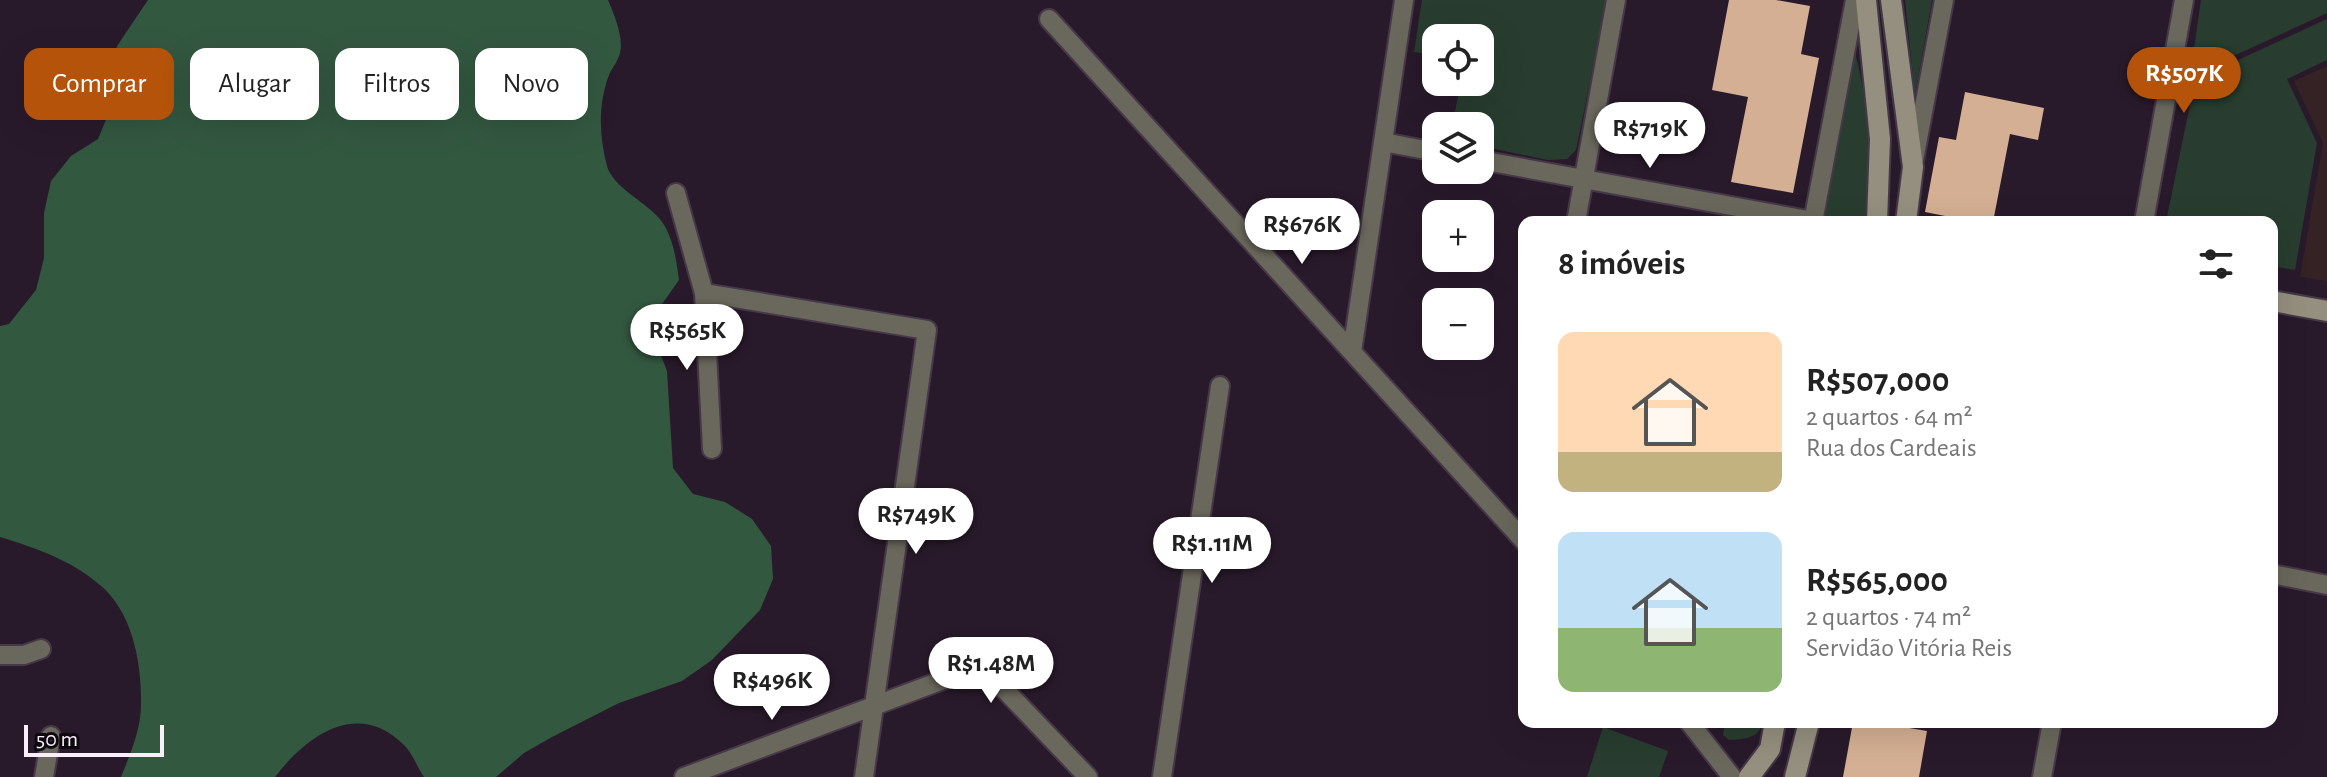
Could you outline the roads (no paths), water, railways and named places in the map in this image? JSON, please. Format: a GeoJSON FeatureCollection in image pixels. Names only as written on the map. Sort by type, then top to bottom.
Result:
{"type":"FeatureCollection","features":[{"type":"Feature","properties":{"kind":"main road"},"geometry":{"type":"LineString","coordinates":[[1866,0],[1880,139],[1877,216]]}},
{"type":"Feature","properties":{"kind":"main road"},"geometry":{"type":"LineString","coordinates":[[1891,0],[1913,167],[1907,216]]}},
{"type":"Feature","properties":{"kind":"main road"},"geometry":{"type":"LineString","coordinates":[[2278,302],[2327,311]]}},
{"type":"Feature","properties":{"kind":"main road"},"geometry":{"type":"LineString","coordinates":[[1749,777],[1770,749],[1769,728]]}},
{"type":"Feature","properties":{"kind":"main road"},"geometry":{"type":"LineString","coordinates":[[1795,777],[1808,728]]}},
{"type":"Feature","properties":{"kind":"street"},"geometry":{"type":"LineString","coordinates":[[1352,352],[1404,0]]}},
{"type":"Feature","properties":{"kind":"street"},"geometry":{"type":"LineString","coordinates":[[1577,216],[1616,0]]}},
{"type":"Feature","properties":{"kind":"street"},"geometry":{"type":"LineString","coordinates":[[1814,216],[1855,0]]}},
{"type":"Feature","properties":{"kind":"street"},"geometry":{"type":"LineString","coordinates":[[1913,167],[1944,0]]}},
{"type":"Feature","properties":{"kind":"street"},"geometry":{"type":"LineString","coordinates":[[2145,216],[2184,0]]}},
{"type":"Feature","properties":{"kind":"street"},"geometry":{"type":"LineString","coordinates":[[1049,19],[1518,534]]}},
{"type":"Feature","properties":{"kind":"street"},"geometry":{"type":"LineString","coordinates":[[1383,142],[1422,149]]}},
{"type":"Feature","properties":{"kind":"street"},"geometry":{"type":"LineString","coordinates":[[1494,163],[1781,216]]}},
{"type":"Feature","properties":{"kind":"street"},"geometry":{"type":"LineString","coordinates":[[676,193],[704,293],[712,449]]}},
{"type":"Feature","properties":{"kind":"street"},"geometry":{"type":"LineString","coordinates":[[704,293],[927,330],[864,777]]}},
{"type":"Feature","properties":{"kind":"street"},"geometry":{"type":"LineString","coordinates":[[1162,777],[1220,386]]}},
{"type":"Feature","properties":{"kind":"street"},"geometry":{"type":"LineString","coordinates":[[2278,575],[2327,585]]}},
{"type":"Feature","properties":{"kind":"street"},"geometry":{"type":"LineString","coordinates":[[0,655],[24,655],[41,649]]}},
{"type":"Feature","properties":{"kind":"street"},"geometry":{"type":"LineString","coordinates":[[684,777],[951,677],[980,674],[1009,693],[1088,777]]}},
{"type":"Feature","properties":{"kind":"street"},"geometry":{"type":"LineString","coordinates":[[1694,728],[1732,777]]}},
{"type":"Feature","properties":{"kind":"street"},"geometry":{"type":"LineString","coordinates":[[2042,777],[2051,728]]}},
{"type":"Feature","properties":{"kind":"street"},"geometry":{"type":"LineString","coordinates":[[44,777],[51,736]]}}]}
